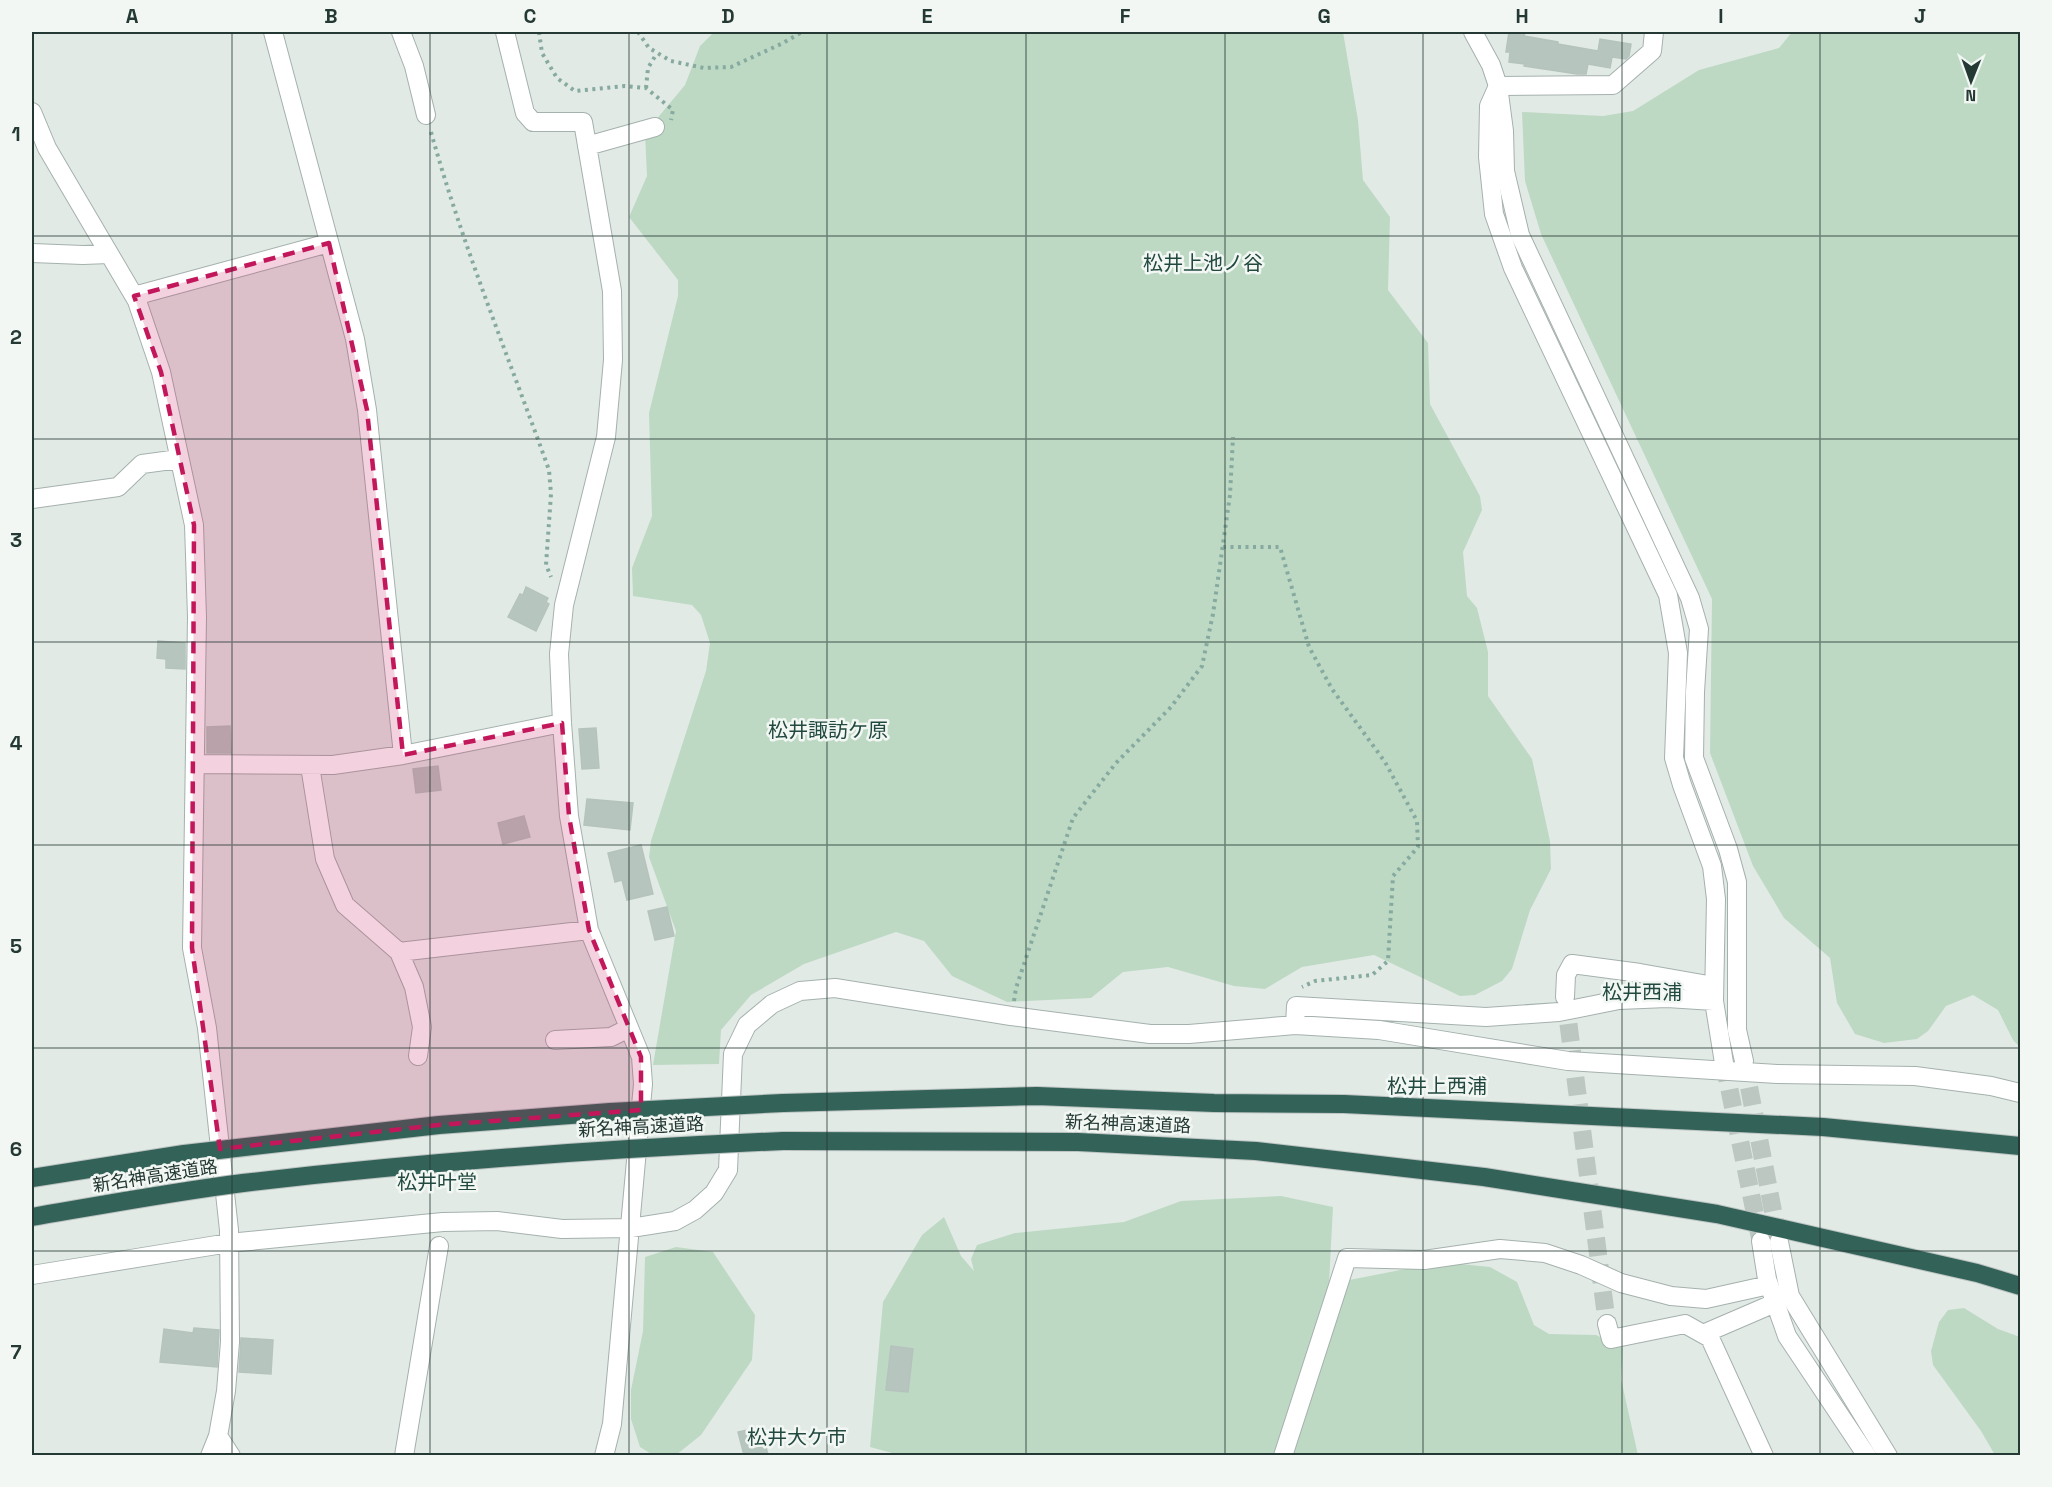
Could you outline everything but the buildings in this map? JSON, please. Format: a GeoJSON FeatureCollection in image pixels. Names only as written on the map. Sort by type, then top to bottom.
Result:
{"type":"FeatureCollection","features":[{"type":"Feature","properties":{"kind":"highway","name":"新名神高速道路"},"geometry":{"type":"LineString","coordinates":[[32,1179],[184,1154],[438,1125],[610,1112],[783,1103],[1037,1096],[1214,1103],[1355,1104],[1823,1127],[2020,1146]]}},
{"type":"Feature","properties":{"kind":"highway","name":"新名神高速道路"},"geometry":{"type":"LineString","coordinates":[[32,1216],[241,1184],[475,1159],[617,1148],[783,1141],[1078,1142],[1256,1150],[1484,1177],[1717,1215],[1977,1273],[2020,1286]]}},
{"type":"Feature","properties":{"kind":"street"},"geometry":{"type":"LineString","coordinates":[[273,32],[355,339],[367,410],[403,755]]}},
{"type":"Feature","properties":{"kind":"street"},"geometry":{"type":"LineString","coordinates":[[401,32],[414,66],[426,115]]}},
{"type":"Feature","properties":{"kind":"street"},"geometry":{"type":"LineString","coordinates":[[505,32],[525,113],[533,122],[583,122],[612,291],[614,360],[606,437],[564,605],[559,654],[569,816],[589,930],[641,1057],[643,1084],[612,1424],[603,1455]]}},
{"type":"Feature","properties":{"kind":"street"},"geometry":{"type":"LineString","coordinates":[[1473,32],[1491,65],[1498,86],[1504,131],[1505,171],[1520,235],[1690,598],[1699,629],[1694,758],[1728,849],[1737,882],[1737,1030],[1744,1061]]}},
{"type":"Feature","properties":{"kind":"street"},"geometry":{"type":"LineString","coordinates":[[1498,86],[1613,85],[1652,51],[1654,32]]}},
{"type":"Feature","properties":{"kind":"street"},"geometry":{"type":"LineString","coordinates":[[1498,86],[1489,106],[1488,157],[1494,214],[1513,268],[1668,595],[1678,653],[1674,758],[1712,866],[1716,898],[1714,993],[1724,1064]]}},
{"type":"Feature","properties":{"kind":"street"},"geometry":{"type":"LineString","coordinates":[[32,112],[47,148],[134,296],[161,372],[194,525],[197,618],[192,948],[207,1028],[229,1244],[230,1342],[226,1391],[218,1436],[210,1455]]}},
{"type":"Feature","properties":{"kind":"street"},"geometry":{"type":"LineString","coordinates":[[587,146],[654,127]]}},
{"type":"Feature","properties":{"kind":"street"},"geometry":{"type":"LineString","coordinates":[[134,296],[329,243]]}},
{"type":"Feature","properties":{"kind":"street"},"geometry":{"type":"LineString","coordinates":[[32,253],[109,254]]}},
{"type":"Feature","properties":{"kind":"street"},"geometry":{"type":"LineString","coordinates":[[32,498],[118,487],[142,464],[179,459]]}},
{"type":"Feature","properties":{"kind":"street"},"geometry":{"type":"LineString","coordinates":[[196,764],[333,765],[403,755],[562,723]]}},
{"type":"Feature","properties":{"kind":"street"},"geometry":{"type":"LineString","coordinates":[[310,766],[325,859],[345,905],[399,952],[414,987],[422,1027],[418,1056]]}},
{"type":"Feature","properties":{"kind":"street"},"geometry":{"type":"LineString","coordinates":[[399,952],[589,930]]}},
{"type":"Feature","properties":{"kind":"street"},"geometry":{"type":"LineString","coordinates":[[1565,997],[1566,975],[1572,964],[1640,973],[1714,993]]}},
{"type":"Feature","properties":{"kind":"street"},"geometry":{"type":"LineString","coordinates":[[32,1275],[229,1244],[443,1222],[497,1221],[562,1229],[631,1228],[675,1221],[695,1210],[714,1193],[728,1170],[734,1054],[747,1025],[772,1004],[800,991],[835,988],[1011,1016],[1150,1034],[1189,1034],[1295,1025],[1379,1030],[1568,1061],[1778,1074],[1916,1076],[1991,1086],[2020,1093]]}},
{"type":"Feature","properties":{"kind":"street"},"geometry":{"type":"LineString","coordinates":[[1295,1025],[1296,1006],[1486,1017],[1559,1012],[1619,1000],[1714,993]]}},
{"type":"Feature","properties":{"kind":"street"},"geometry":{"type":"LineString","coordinates":[[555,1040],[611,1036],[629,1028]]}},
{"type":"Feature","properties":{"kind":"street"},"geometry":{"type":"LineString","coordinates":[[1867,1455],[1787,1336],[1769,1285],[1770,1241],[1790,1296],[1888,1455]]}},
{"type":"Feature","properties":{"kind":"street"},"geometry":{"type":"LineString","coordinates":[[404,1455],[439,1246]]}},
{"type":"Feature","properties":{"kind":"street"},"geometry":{"type":"LineString","coordinates":[[1283,1455],[1347,1258],[1425,1260],[1500,1249],[1545,1253],[1581,1265],[1620,1283],[1671,1296],[1706,1299],[1769,1285]]}},
{"type":"Feature","properties":{"kind":"street"},"geometry":{"type":"LineString","coordinates":[[1703,1334],[1775,1303]]}},
{"type":"Feature","properties":{"kind":"street"},"geometry":{"type":"LineString","coordinates":[[1607,1324],[1611,1339],[1685,1324],[1710,1338],[1764,1455]]}},
{"type":"Feature","properties":{"kind":"street"},"geometry":{"type":"LineString","coordinates":[[218,1436],[231,1455]]}},
{"type":"Feature","properties":{"kind":"path"},"geometry":{"type":"LineString","coordinates":[[539,32],[542,53],[547,62],[557,78],[575,91],[625,86],[646,88],[673,110],[670,122],[654,127]]}},
{"type":"Feature","properties":{"kind":"path"},"geometry":{"type":"LineString","coordinates":[[638,32],[649,48],[671,61],[704,68],[731,67],[802,32]]}},
{"type":"Feature","properties":{"kind":"path"},"geometry":{"type":"LineString","coordinates":[[646,88],[648,68],[657,53]]}},
{"type":"Feature","properties":{"kind":"path"},"geometry":{"type":"LineString","coordinates":[[426,115],[440,164],[493,319],[549,470],[546,565],[564,605]]}},
{"type":"Feature","properties":{"kind":"path"},"geometry":{"type":"LineString","coordinates":[[1011,1016],[1016,988],[1073,818],[1116,763],[1171,707],[1202,666],[1213,614],[1230,495],[1233,437]]}},
{"type":"Feature","properties":{"kind":"path"},"geometry":{"type":"LineString","coordinates":[[1222,547],[1280,547],[1309,647],[1332,689],[1385,762],[1417,821],[1418,847],[1393,876],[1388,961],[1372,975],[1315,981],[1306,985],[1298,989],[1296,1006]]}},
{"type":"Feature","properties":{"kind":"highlighted area"},"geometry":{"type":"Polygon","coordinates":[[[329,243],[367,410],[403,755],[562,723],[569,816],[589,930],[641,1057],[641,1110],[439,1125],[220,1149],[192,948],[194,525],[161,372],[134,296],[329,243]]]}},
{"type":"Feature","properties":{"kind":"green space"},"geometry":{"type":"Polygon","coordinates":[[[714,32],[1343,32],[1358,120],[1363,180],[1390,217],[1388,290],[1428,343],[1430,404],[1480,496],[1482,510],[1463,552],[1467,596],[1477,608],[1488,652],[1488,696],[1532,759],[1550,841],[1551,869],[1530,910],[1512,969],[1502,981],[1475,995],[1460,996],[1374,955],[1302,967],[1265,989],[1234,986],[1168,967],[1123,972],[1091,998],[1007,1002],[952,976],[924,941],[896,932],[804,964],[751,995],[721,1030],[719,1064],[653,1065],[676,931],[649,857],[651,841],[706,671],[710,643],[701,615],[692,605],[633,596],[632,568],[652,516],[649,413],[678,296],[678,280],[629,217],[647,176],[645,133],[685,85],[700,46],[714,32]]]}},
{"type":"Feature","properties":{"kind":"green space"},"geometry":{"type":"Polygon","coordinates":[[[1792,32],[2020,32],[2020,1047],[2013,1040],[1998,1010],[1973,995],[1946,1006],[1928,1031],[1917,1039],[1884,1043],[1855,1034],[1837,1003],[1830,958],[1784,918],[1753,866],[1710,753],[1712,599],[1541,234],[1525,181],[1522,112],[1603,116],[1633,111],[1699,70],[1779,48],[1792,32]]]}},
{"type":"Feature","properties":{"kind":"green space"},"geometry":{"type":"Polygon","coordinates":[[[1281,1196],[1333,1207],[1329,1284],[1441,1262],[1490,1267],[1517,1282],[1534,1325],[1549,1334],[1596,1335],[1623,1348],[1621,1379],[1638,1455],[903,1456],[870,1447],[883,1302],[922,1235],[944,1217],[961,1256],[974,1271],[971,1259],[977,1245],[1015,1233],[1124,1222],[1181,1201],[1281,1196]]]}},
{"type":"Feature","properties":{"kind":"green space"},"geometry":{"type":"Polygon","coordinates":[[[676,1247],[713,1252],[755,1315],[752,1360],[701,1435],[676,1455],[653,1455],[640,1447],[631,1419],[631,1390],[643,1331],[645,1257],[676,1247]]]}},
{"type":"Feature","properties":{"kind":"green space"},"geometry":{"type":"Polygon","coordinates":[[[1964,1308],[1998,1329],[2020,1337],[2020,1455],[1995,1455],[1981,1431],[1933,1365],[1931,1351],[1939,1322],[1948,1310],[1964,1308]]]}},
{"type":"Feature","properties":{"kind":"tunnel"},"geometry":{"type":"LineString","coordinates":[[1565,997],[1607,1324]]}},
{"type":"Feature","properties":{"kind":"tunnel"},"geometry":{"type":"LineString","coordinates":[[1744,1061],[1779,1242]]}},
{"type":"Feature","properties":{"kind":"tunnel"},"geometry":{"type":"LineString","coordinates":[[1724,1063],[1760,1238]]}},
{"type":"Feature","properties":{"kind":"district","name":"松井上池ノ谷"},"geometry":{"type":"Point","coordinates":[1203,263]}},
{"type":"Feature","properties":{"kind":"district","name":"松井諏訪ケ原"},"geometry":{"type":"Point","coordinates":[828,730]}},
{"type":"Feature","properties":{"kind":"district","name":"松井西浦"},"geometry":{"type":"Point","coordinates":[1642,992]}},
{"type":"Feature","properties":{"kind":"district","name":"松井上西浦"},"geometry":{"type":"Point","coordinates":[1437,1086]}},
{"type":"Feature","properties":{"kind":"district","name":"松井叶堂"},"geometry":{"type":"Point","coordinates":[437,1182]}},
{"type":"Feature","properties":{"kind":"district","name":"松井大ケ市"},"geometry":{"type":"Point","coordinates":[797,1437]}}]}
